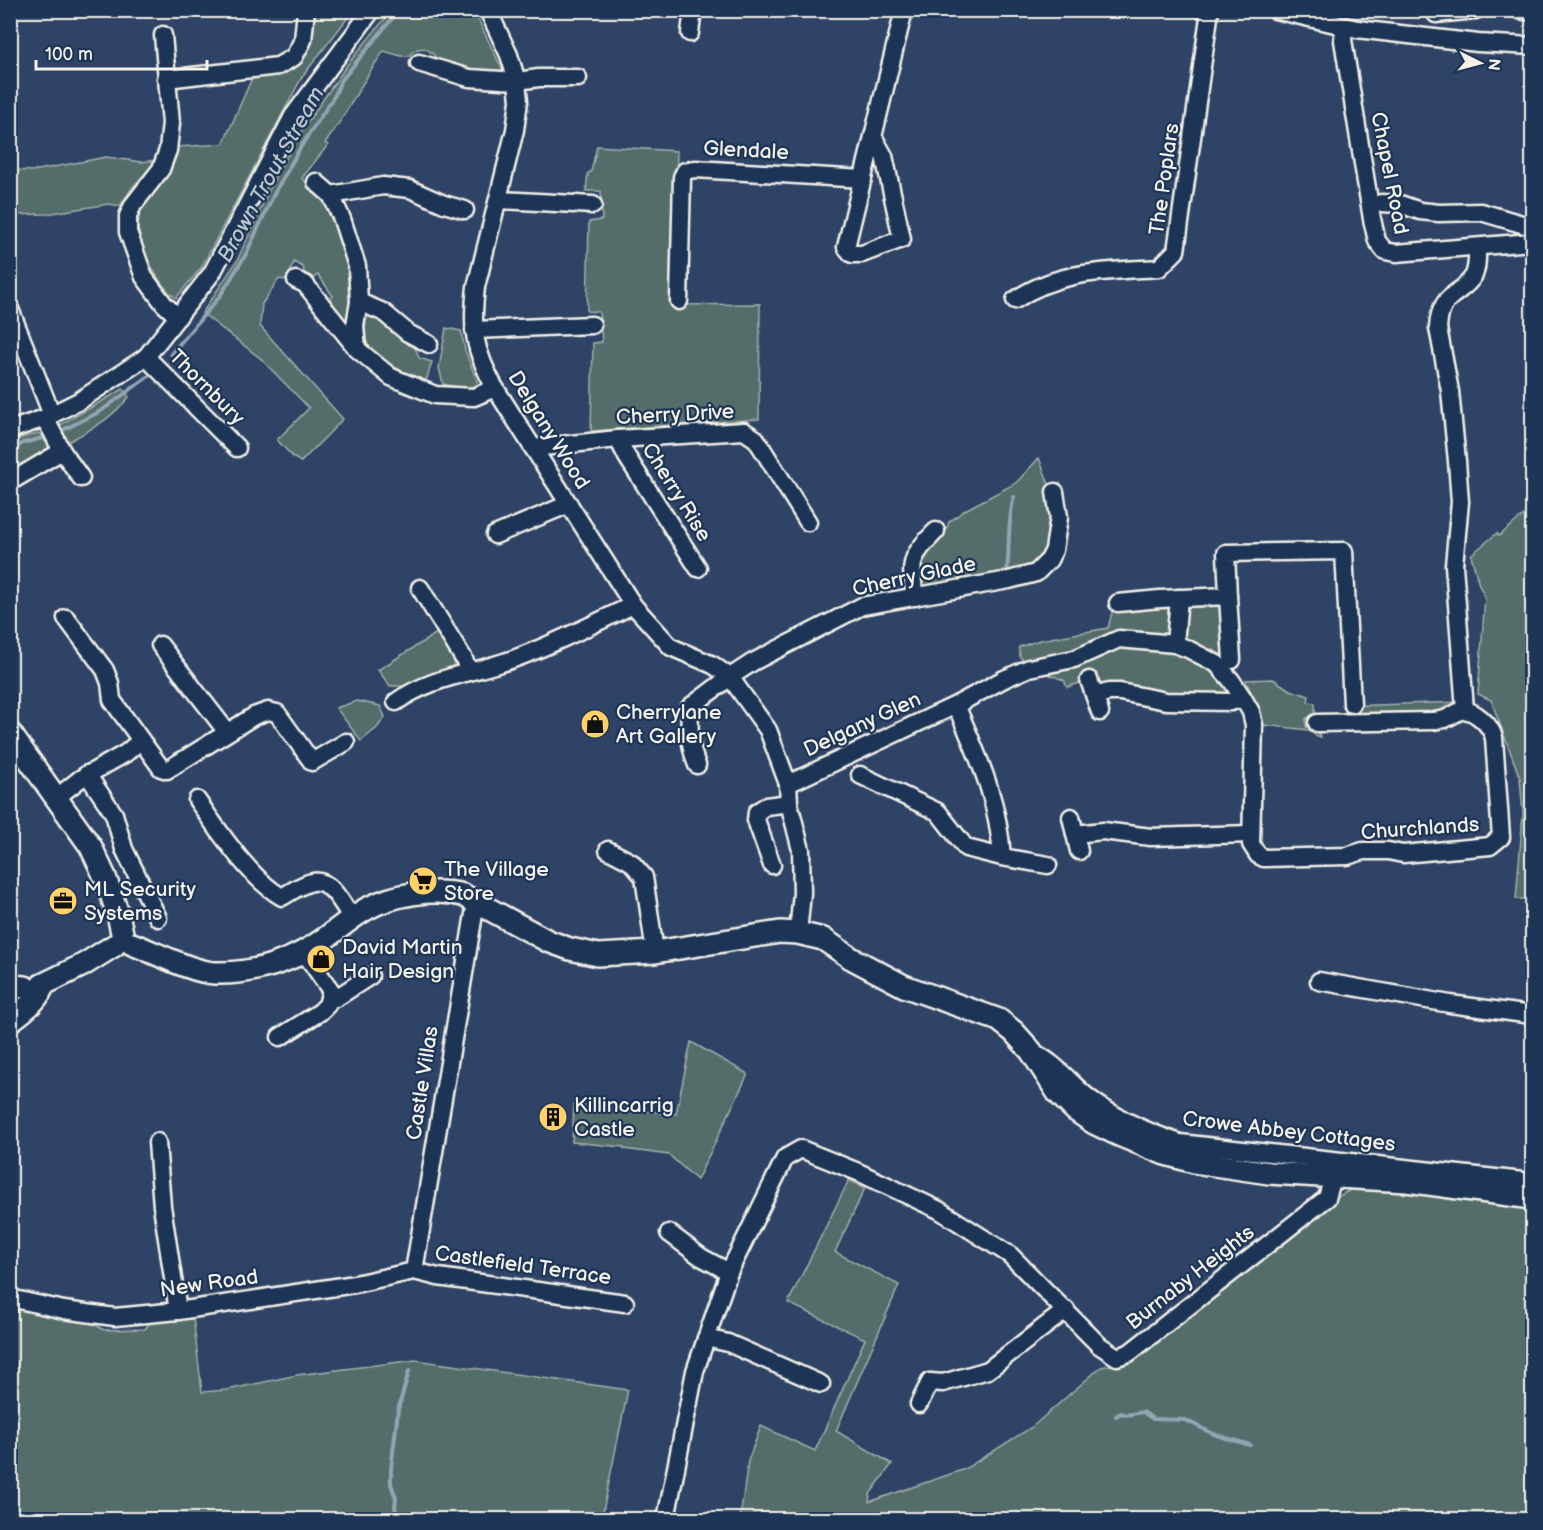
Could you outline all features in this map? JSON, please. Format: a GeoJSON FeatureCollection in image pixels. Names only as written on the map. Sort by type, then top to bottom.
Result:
{"type":"FeatureCollection","features":[{"type":"Feature","properties":{"kind":"main road"},"geometry":{"type":"LineString","coordinates":[[10,733],[91,847],[115,905],[123,940]]}},
{"type":"Feature","properties":{"kind":"main road"},"geometry":{"type":"LineString","coordinates":[[123,940],[199,970],[214,973],[248,970],[278,964],[304,952],[368,908],[392,899],[420,893],[454,893],[476,902],[548,941],[597,955],[655,952],[756,935],[780,932],[798,933],[823,939],[851,958],[904,986],[999,1020],[1014,1032],[1031,1051],[1058,1093],[1075,1110],[1094,1123],[1165,1154],[1220,1167],[1407,1182],[1533,1198]]}},
{"type":"Feature","properties":{"kind":"main road"},"geometry":{"type":"LineString","coordinates":[[10,1021],[23,1012],[28,989],[83,965],[123,940]]}},
{"type":"Feature","properties":{"kind":"street"},"geometry":{"type":"LineString","coordinates":[[166,79],[278,66],[294,57],[303,40],[306,10]]}},
{"type":"Feature","properties":{"kind":"street"},"geometry":{"type":"LineString","coordinates":[[13,428],[49,416],[79,402],[146,357],[212,273],[293,116],[372,10]]}},
{"type":"Feature","properties":{"kind":"street","name":"Delgany Wood"},"geometry":{"type":"LineString","coordinates":[[488,10],[509,55],[517,81],[519,101],[515,130],[499,200],[476,287],[473,311],[477,352],[495,388],[633,604],[671,647],[713,665],[730,677],[768,730]]}},
{"type":"Feature","properties":{"kind":"street"},"geometry":{"type":"LineString","coordinates":[[690,33],[693,10]]}},
{"type":"Feature","properties":{"kind":"street"},"geometry":{"type":"LineString","coordinates":[[874,138],[884,156],[902,239],[862,254],[852,254],[846,247],[904,10]]}},
{"type":"Feature","properties":{"kind":"street","name":"The Poplars"},"geometry":{"type":"LineString","coordinates":[[1015,300],[1024,293],[1051,281],[1086,272],[1159,268],[1176,251],[1210,10]]}},
{"type":"Feature","properties":{"kind":"street"},"geometry":{"type":"LineString","coordinates":[[1275,10],[1344,27],[1434,39],[1533,46]]}},
{"type":"Feature","properties":{"kind":"street"},"geometry":{"type":"LineString","coordinates":[[1434,39],[1435,12],[1476,10]]}},
{"type":"Feature","properties":{"kind":"street"},"geometry":{"type":"LineString","coordinates":[[1519,10],[1533,12]]}},
{"type":"Feature","properties":{"kind":"street","name":"Chapel Road"},"geometry":{"type":"LineString","coordinates":[[1344,27],[1343,40],[1377,241],[1384,251],[1396,253],[1533,242]]}},
{"type":"Feature","properties":{"kind":"street"},"geometry":{"type":"LineString","coordinates":[[163,35],[171,123],[168,150],[161,169],[133,205],[128,216],[128,232],[144,277],[164,304],[178,317]]}},
{"type":"Feature","properties":{"kind":"street"},"geometry":{"type":"LineString","coordinates":[[419,63],[469,78],[517,81],[539,78],[578,78]]}},
{"type":"Feature","properties":{"kind":"street","name":"Glendale"},"geometry":{"type":"LineString","coordinates":[[679,301],[682,177],[685,171],[695,169],[863,179]]}},
{"type":"Feature","properties":{"kind":"street"},"geometry":{"type":"LineString","coordinates":[[316,182],[331,195],[342,219],[357,266],[359,302],[355,325],[357,349]]}},
{"type":"Feature","properties":{"kind":"street"},"geometry":{"type":"LineString","coordinates":[[331,195],[383,186],[410,189],[444,204],[465,210]]}},
{"type":"Feature","properties":{"kind":"street"},"geometry":{"type":"LineString","coordinates":[[499,200],[593,205]]}},
{"type":"Feature","properties":{"kind":"street"},"geometry":{"type":"LineString","coordinates":[[1381,203],[1439,213],[1481,212],[1533,227]]}},
{"type":"Feature","properties":{"kind":"street"},"geometry":{"type":"LineString","coordinates":[[1406,224],[1409,207]]}},
{"type":"Feature","properties":{"kind":"street"},"geometry":{"type":"LineString","coordinates":[[1317,723],[1434,721],[1465,710],[1454,565],[1460,502],[1453,416],[1440,340],[1439,317],[1448,299],[1473,276],[1476,268],[1476,247]]}},
{"type":"Feature","properties":{"kind":"street"},"geometry":{"type":"LineString","coordinates":[[296,280],[305,284],[357,349],[391,377],[435,395],[474,397],[495,388]]}},
{"type":"Feature","properties":{"kind":"street"},"geometry":{"type":"LineString","coordinates":[[359,302],[383,312],[408,333],[429,344]]}},
{"type":"Feature","properties":{"kind":"street"},"geometry":{"type":"LineString","coordinates":[[10,309],[62,451],[81,478]]}},
{"type":"Feature","properties":{"kind":"street"},"geometry":{"type":"LineString","coordinates":[[474,330],[592,325]]}},
{"type":"Feature","properties":{"kind":"street","name":"Thornbury"},"geometry":{"type":"LineString","coordinates":[[146,357],[237,448]]}},
{"type":"Feature","properties":{"kind":"street","name":"Cherry Drive"},"geometry":{"type":"LineString","coordinates":[[533,448],[729,430],[744,431],[756,439],[808,522]]}},
{"type":"Feature","properties":{"kind":"street","name":"Cherry Rise"},"geometry":{"type":"LineString","coordinates":[[618,439],[627,457],[698,568]]}},
{"type":"Feature","properties":{"kind":"street"},"geometry":{"type":"LineString","coordinates":[[10,482],[62,451]]}},
{"type":"Feature","properties":{"kind":"street","name":"Cherry Glade"},"geometry":{"type":"LineString","coordinates":[[697,765],[688,734],[690,707],[753,662],[862,606],[1009,580],[1036,573],[1049,560],[1054,550],[1059,517],[1055,492]]}},
{"type":"Feature","properties":{"kind":"street"},"geometry":{"type":"LineString","coordinates":[[495,534],[570,504]]}},
{"type":"Feature","properties":{"kind":"street"},"geometry":{"type":"LineString","coordinates":[[915,597],[911,569],[915,555],[936,531]]}},
{"type":"Feature","properties":{"kind":"street"},"geometry":{"type":"LineString","coordinates":[[1232,660],[1226,553],[1344,551],[1348,704],[1345,722]]}},
{"type":"Feature","properties":{"kind":"street"},"geometry":{"type":"LineString","coordinates":[[420,588],[465,659],[469,672]]}},
{"type":"Feature","properties":{"kind":"street"},"geometry":{"type":"LineString","coordinates":[[1118,603],[1228,596]]}},
{"type":"Feature","properties":{"kind":"street"},"geometry":{"type":"LineString","coordinates":[[1075,834],[1103,831],[1151,837],[1250,834],[1254,725],[1251,712],[1231,680],[1217,664],[1175,644],[1179,598]]}},
{"type":"Feature","properties":{"kind":"street"},"geometry":{"type":"LineString","coordinates":[[396,702],[435,682],[516,658],[561,640],[633,604]]}},
{"type":"Feature","properties":{"kind":"street"},"geometry":{"type":"LineString","coordinates":[[66,618],[105,670],[110,683],[112,700],[161,768],[167,770],[254,716],[268,711],[277,713],[312,762],[346,742]]}},
{"type":"Feature","properties":{"kind":"street","name":"Delgany Glen"},"geometry":{"type":"LineString","coordinates":[[788,784],[956,705],[1004,679],[1042,664],[1074,659],[1119,639],[1175,644]]}},
{"type":"Feature","properties":{"kind":"street"},"geometry":{"type":"LineString","coordinates":[[160,645],[227,732]]}},
{"type":"Feature","properties":{"kind":"street"},"geometry":{"type":"LineString","coordinates":[[1089,680],[1097,704],[1109,692],[1166,701],[1231,702],[1243,698]]}},
{"type":"Feature","properties":{"kind":"street","name":"Delgany Glen"},"geometry":{"type":"LineString","coordinates":[[956,705],[992,793],[1000,832],[1002,857]]}},
{"type":"Feature","properties":{"kind":"street","name":"Churchlands"},"geometry":{"type":"LineString","coordinates":[[1250,834],[1253,849],[1264,858],[1273,859],[1347,856],[1362,851],[1388,851],[1403,854],[1494,844],[1501,837],[1501,830],[1493,733],[1477,715],[1465,710]]}},
{"type":"Feature","properties":{"kind":"street","name":"Delgany Glen"},"geometry":{"type":"LineString","coordinates":[[768,730],[788,784],[789,803],[801,850],[802,893],[798,933]]}},
{"type":"Feature","properties":{"kind":"street"},"geometry":{"type":"LineString","coordinates":[[56,798],[87,774],[126,753],[140,741]]}},
{"type":"Feature","properties":{"kind":"street"},"geometry":{"type":"LineString","coordinates":[[87,774],[114,814],[124,849],[158,918]]}},
{"type":"Feature","properties":{"kind":"street"},"geometry":{"type":"LineString","coordinates":[[860,775],[938,812],[966,848],[1048,865]]}},
{"type":"Feature","properties":{"kind":"street"},"geometry":{"type":"LineString","coordinates":[[197,800],[250,870],[269,890],[282,897],[312,882],[321,882],[333,891],[353,920]]}},
{"type":"Feature","properties":{"kind":"street"},"geometry":{"type":"LineString","coordinates":[[772,865],[756,820],[757,812],[766,806],[789,803]]}},
{"type":"Feature","properties":{"kind":"street"},"geometry":{"type":"LineString","coordinates":[[1071,817],[1079,851]]}},
{"type":"Feature","properties":{"kind":"street"},"geometry":{"type":"LineString","coordinates":[[608,850],[632,862],[644,877],[655,952]]}},
{"type":"Feature","properties":{"kind":"street","name":"Castle Villas"},"geometry":{"type":"LineString","coordinates":[[414,1271],[476,902]]}},
{"type":"Feature","properties":{"kind":"street"},"geometry":{"type":"LineString","coordinates":[[304,952],[336,998],[370,976]]}},
{"type":"Feature","properties":{"kind":"street"},"geometry":{"type":"LineString","coordinates":[[1319,981],[1450,1004],[1533,1015]]}},
{"type":"Feature","properties":{"kind":"street"},"geometry":{"type":"LineString","coordinates":[[280,1037],[320,1012],[327,1005],[332,991]]}},
{"type":"Feature","properties":{"kind":"street","name":"Crowe Abbey Cottages"},"geometry":{"type":"LineString","coordinates":[[1031,1051],[1045,1058],[1088,1097],[1114,1116],[1145,1131],[1180,1143],[1533,1182]]}},
{"type":"Feature","properties":{"kind":"street"},"geometry":{"type":"LineString","coordinates":[[157,1142],[162,1206],[178,1311]]}},
{"type":"Feature","properties":{"kind":"street","name":"Burnaby Heights"},"geometry":{"type":"LineString","coordinates":[[666,1519],[695,1371],[729,1272],[785,1158],[801,1149],[858,1172],[939,1210],[1010,1255],[1099,1345],[1117,1357],[1129,1353],[1327,1198],[1333,1177]]}},
{"type":"Feature","properties":{"kind":"street"},"geometry":{"type":"LineString","coordinates":[[669,1233],[700,1257],[729,1272]]}},
{"type":"Feature","properties":{"kind":"street","name":"Castlefield Terrace"},"geometry":{"type":"LineString","coordinates":[[414,1271],[438,1277],[626,1303]]}},
{"type":"Feature","properties":{"kind":"street","name":"New Road"},"geometry":{"type":"LineString","coordinates":[[10,1298],[64,1310],[115,1317],[178,1311],[355,1284],[414,1271]]}},
{"type":"Feature","properties":{"kind":"street"},"geometry":{"type":"LineString","coordinates":[[919,1404],[930,1382],[943,1383],[988,1370],[1066,1311]]}},
{"type":"Feature","properties":{"kind":"street"},"geometry":{"type":"LineString","coordinates":[[706,1338],[728,1343],[821,1384]]}},
{"type":"Feature","properties":{"kind":"green space"},"geometry":{"type":"Polygon","coordinates":[[[314,11],[353,11],[302,77],[201,268],[176,298],[168,291],[145,257],[138,230],[140,212],[144,203],[170,168],[177,147],[223,144],[252,78],[283,71],[301,60],[310,41],[314,11]]]}},
{"type":"Feature","properties":{"kind":"green space"},"geometry":{"type":"Polygon","coordinates":[[[391,11],[474,11],[504,73],[500,77],[441,65],[431,52],[423,48],[414,51],[409,56],[384,51],[325,143],[328,145],[302,178],[323,199],[331,211],[348,258],[355,288],[347,327],[327,302],[333,296],[318,275],[310,280],[303,267],[294,262],[287,280],[279,279],[262,304],[260,326],[343,419],[301,462],[277,440],[309,408],[260,358],[202,313],[237,261],[276,175],[302,130],[347,65],[391,11]]]}},
{"type":"Feature","properties":{"kind":"green space"},"geometry":{"type":"Polygon","coordinates":[[[597,146],[677,151],[672,305],[760,304],[759,419],[591,431],[593,343],[602,342],[599,312],[587,311],[589,222],[602,220],[601,191],[586,191],[588,173],[591,172],[597,146]]]}},
{"type":"Feature","properties":{"kind":"green space"},"geometry":{"type":"Polygon","coordinates":[[[106,157],[141,162],[157,160],[132,188],[120,206],[109,204],[46,214],[11,215],[11,170],[33,171],[106,157]]]}},
{"type":"Feature","properties":{"kind":"green space"},"geometry":{"type":"Polygon","coordinates":[[[378,316],[415,347],[419,358],[432,362],[426,381],[390,364],[373,352],[365,334],[367,317],[378,316]]]}},
{"type":"Feature","properties":{"kind":"green space"},"geometry":{"type":"Polygon","coordinates":[[[446,328],[461,331],[465,350],[480,389],[477,391],[443,384],[439,368],[446,328]]]}},
{"type":"Feature","properties":{"kind":"green space"},"geometry":{"type":"Polygon","coordinates":[[[123,389],[129,397],[115,412],[68,442],[60,425],[123,389]]]}},
{"type":"Feature","properties":{"kind":"green space"},"geometry":{"type":"Polygon","coordinates":[[[39,433],[49,447],[45,450],[46,455],[11,476],[11,441],[39,433]]]}},
{"type":"Feature","properties":{"kind":"green space"},"geometry":{"type":"Polygon","coordinates":[[[1039,458],[1050,487],[1055,518],[1045,561],[996,578],[916,586],[915,572],[926,551],[944,536],[949,522],[965,510],[1016,483],[1039,458]]]}},
{"type":"Feature","properties":{"kind":"green space"},"geometry":{"type":"Polygon","coordinates":[[[1532,508],[1532,899],[1516,899],[1523,814],[1520,778],[1491,700],[1478,694],[1485,597],[1479,585],[1471,555],[1497,533],[1499,536],[1532,508]]]}},
{"type":"Feature","properties":{"kind":"green space"},"geometry":{"type":"Polygon","coordinates":[[[1162,603],[1172,607],[1169,635],[1028,665],[1020,657],[1019,647],[1040,640],[1108,628],[1113,609],[1162,603]]]}},
{"type":"Feature","properties":{"kind":"green space"},"geometry":{"type":"Polygon","coordinates":[[[1223,604],[1227,658],[1211,649],[1206,650],[1184,642],[1181,627],[1185,606],[1223,604]]]}},
{"type":"Feature","properties":{"kind":"green space"},"geometry":{"type":"Polygon","coordinates":[[[437,633],[454,659],[454,665],[406,686],[390,686],[378,670],[437,633]]]}},
{"type":"Feature","properties":{"kind":"green space"},"geometry":{"type":"Polygon","coordinates":[[[1112,646],[1164,649],[1207,662],[1233,696],[1170,696],[1102,687],[1097,684],[1095,678],[1067,687],[1064,680],[1048,674],[1028,678],[1026,672],[1112,646]]]}},
{"type":"Feature","properties":{"kind":"green space"},"geometry":{"type":"Polygon","coordinates":[[[1273,679],[1290,690],[1309,696],[1308,702],[1315,703],[1315,718],[1306,718],[1306,727],[1315,727],[1321,737],[1317,737],[1309,730],[1262,725],[1259,708],[1245,680],[1273,679]]]}},
{"type":"Feature","properties":{"kind":"green space"},"geometry":{"type":"Polygon","coordinates":[[[357,701],[380,706],[385,717],[377,728],[361,741],[336,708],[357,701]]]}},
{"type":"Feature","properties":{"kind":"green space"},"geometry":{"type":"Polygon","coordinates":[[[1459,702],[1448,713],[1355,717],[1348,712],[1348,706],[1459,702]]]}},
{"type":"Feature","properties":{"kind":"green space"},"geometry":{"type":"Polygon","coordinates":[[[691,1042],[748,1074],[697,1180],[669,1155],[624,1149],[624,1147],[572,1142],[574,1104],[676,1114],[691,1042]]]}},
{"type":"Feature","properties":{"kind":"green space"},"geometry":{"type":"Polygon","coordinates":[[[849,1180],[865,1188],[835,1252],[899,1285],[836,1431],[892,1464],[870,1494],[869,1502],[965,1469],[1032,1427],[1101,1367],[1132,1361],[1333,1199],[1358,1186],[1532,1206],[1532,1519],[738,1520],[748,1461],[761,1426],[815,1451],[865,1339],[788,1303],[849,1180]]]}},
{"type":"Feature","properties":{"kind":"green space"},"geometry":{"type":"Polygon","coordinates":[[[14,1303],[94,1324],[104,1330],[145,1329],[152,1320],[193,1317],[202,1392],[227,1390],[297,1375],[416,1360],[628,1390],[602,1516],[612,1519],[11,1520],[10,1340],[14,1303]]]}},
{"type":"Feature","properties":{"kind":"waterway","name":"Brown Trout Stream"},"geometry":{"type":"LineString","coordinates":[[171,354],[220,296],[246,254],[273,196],[300,148],[335,95],[340,82],[399,10]]}},
{"type":"Feature","properties":{"kind":"waterway","name":"Brown Trout Stream"},"geometry":{"type":"LineString","coordinates":[[63,430],[101,411],[149,376]]}},
{"type":"Feature","properties":{"kind":"waterway","name":"Brown Trout Stream"},"geometry":{"type":"LineString","coordinates":[[10,451],[23,443],[43,438]]}},
{"type":"Feature","properties":{"kind":"waterway"},"geometry":{"type":"LineString","coordinates":[[1007,572],[1014,497]]}},
{"type":"Feature","properties":{"kind":"waterway"},"geometry":{"type":"LineString","coordinates":[[398,1520],[395,1507],[396,1498],[391,1484],[391,1469],[398,1410],[409,1371]]}},
{"type":"Feature","properties":{"kind":"waterway"},"geometry":{"type":"LineString","coordinates":[[1116,1416],[1121,1413],[1126,1415],[1143,1412],[1153,1419],[1185,1420],[1216,1435],[1250,1445]]}},
{"type":"Feature","properties":{"kind":"place","name":"Cherrylane Art Gallery"},"geometry":{"type":"Point","coordinates":[595,724]}},
{"type":"Feature","properties":{"kind":"place","name":"The Village Store"},"geometry":{"type":"Point","coordinates":[423,881]}},
{"type":"Feature","properties":{"kind":"place","name":"ML Security Systems"},"geometry":{"type":"Point","coordinates":[63,901]}},
{"type":"Feature","properties":{"kind":"place","name":"David Martin Hair Design"},"geometry":{"type":"Point","coordinates":[321,959]}},
{"type":"Feature","properties":{"kind":"place","name":"Killincarrig Castle"},"geometry":{"type":"Point","coordinates":[553,1117]}}]}
